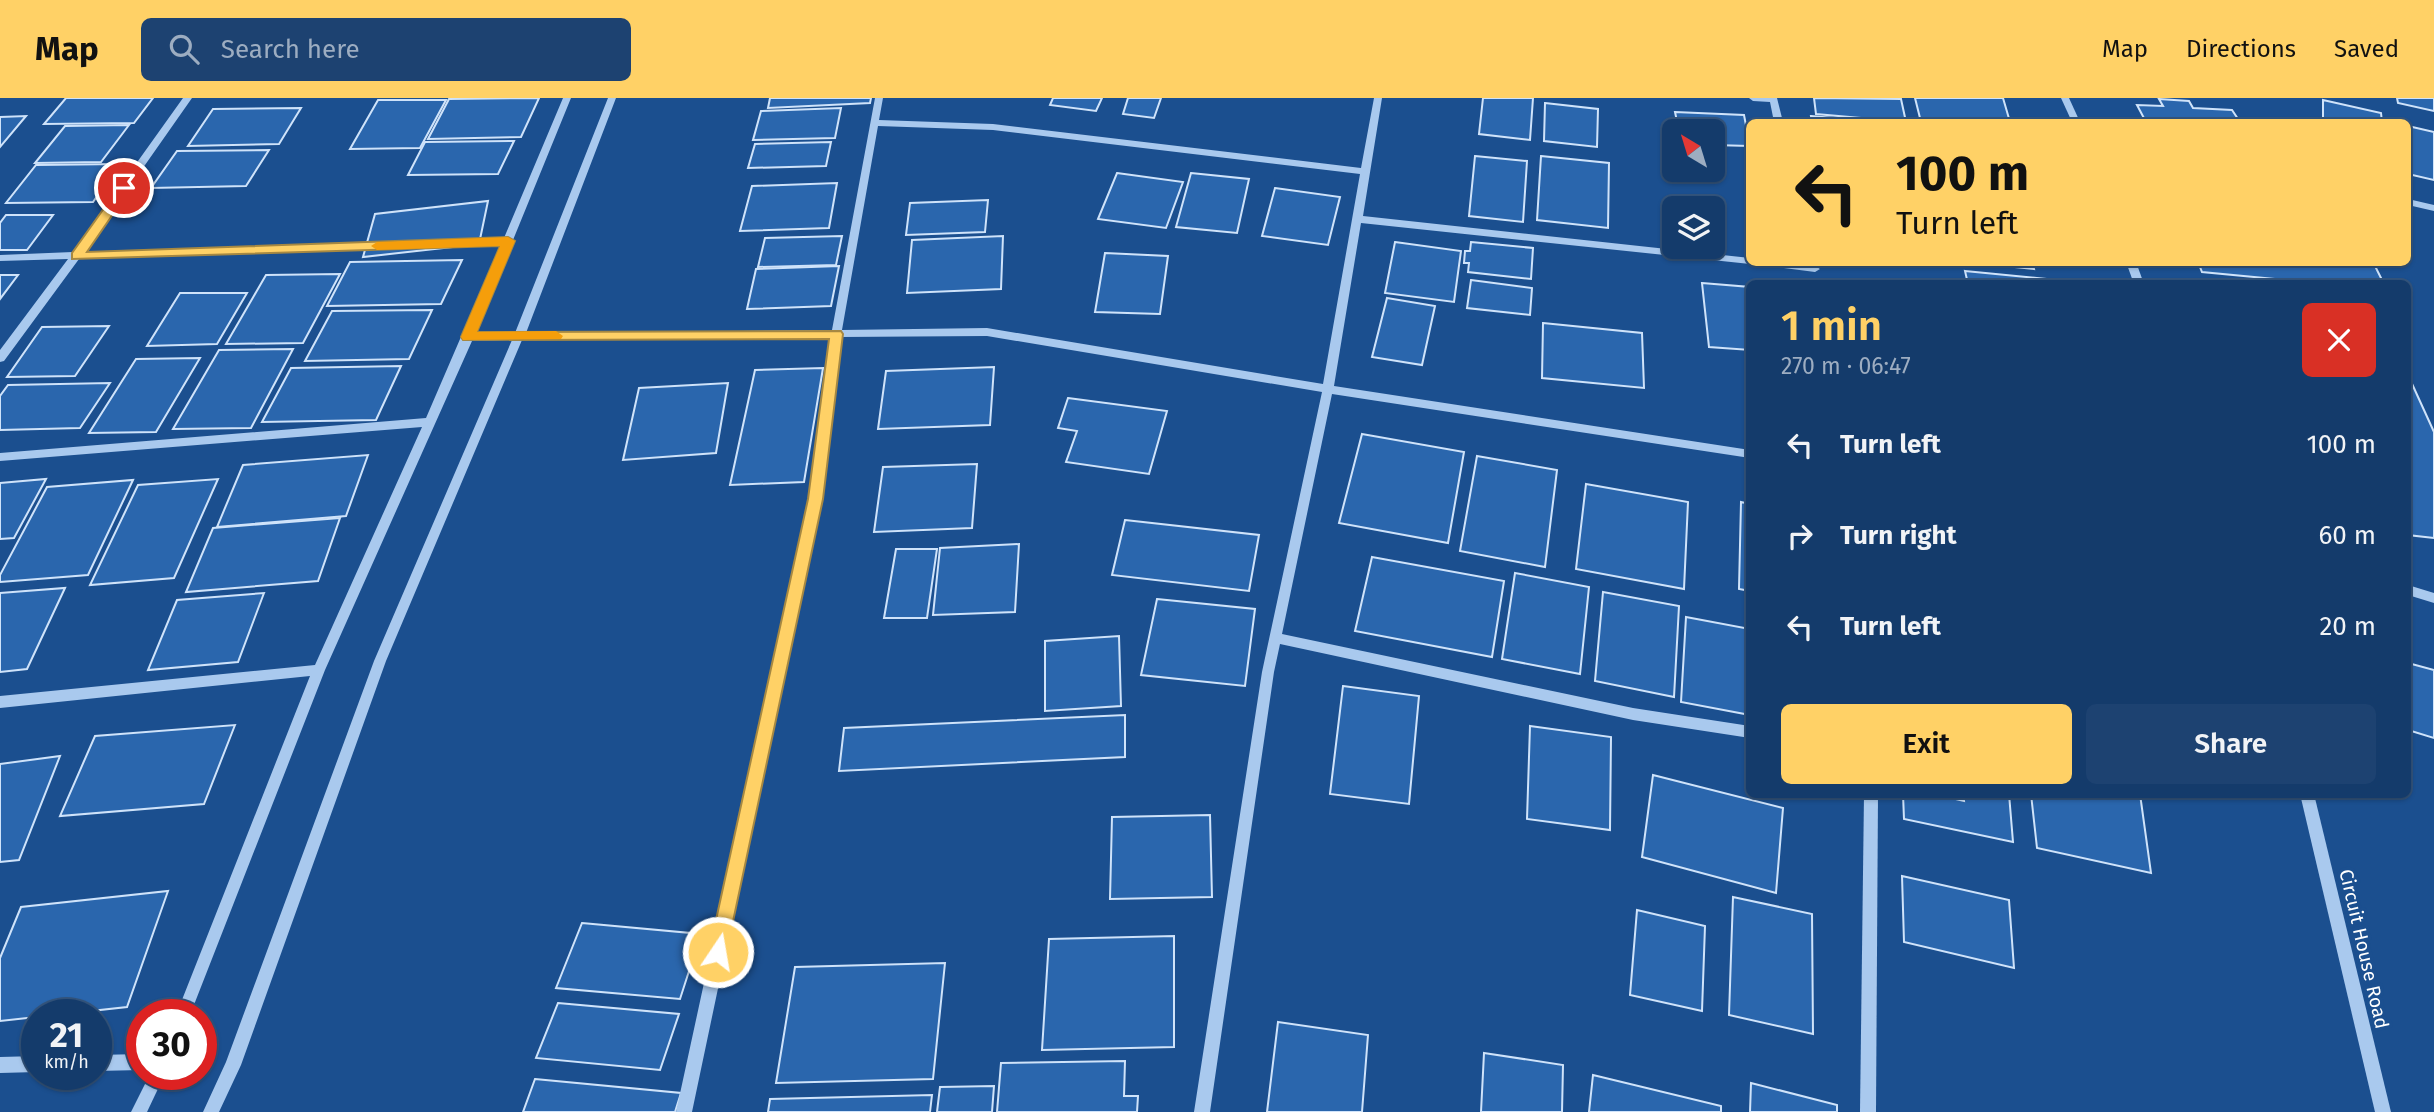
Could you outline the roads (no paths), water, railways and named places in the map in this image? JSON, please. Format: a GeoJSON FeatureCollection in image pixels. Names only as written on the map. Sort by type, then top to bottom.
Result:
{"type":"FeatureCollection","features":[{"type":"Feature","properties":{"kind":"street"},"geometry":{"type":"LineString","coordinates":[[0,358],[188,98]]}},
{"type":"Feature","properties":{"kind":"street"},"geometry":{"type":"LineString","coordinates":[[189,999],[319,670],[468,337],[567,98]]}},
{"type":"Feature","properties":{"kind":"street"},"geometry":{"type":"LineString","coordinates":[[211,1112],[233,1065],[380,661],[519,336],[612,98]]}},
{"type":"Feature","properties":{"kind":"street"},"geometry":{"type":"LineString","coordinates":[[684,1112],[816,499],[836,334],[879,98]]}},
{"type":"Feature","properties":{"kind":"street"},"geometry":{"type":"LineString","coordinates":[[1202,1112],[1268,672],[1328,389],[1378,98]]}},
{"type":"Feature","properties":{"kind":"street"},"geometry":{"type":"LineString","coordinates":[[1753,98],[1773,99],[1778,119]]}},
{"type":"Feature","properties":{"kind":"street"},"geometry":{"type":"LineString","coordinates":[[2064,98],[2075,119]]}},
{"type":"Feature","properties":{"kind":"street"},"geometry":{"type":"LineString","coordinates":[[874,123],[993,127],[1366,172]]}},
{"type":"Feature","properties":{"kind":"street"},"geometry":{"type":"LineString","coordinates":[[2411,203],[2434,208]]}},
{"type":"Feature","properties":{"kind":"street"},"geometry":{"type":"LineString","coordinates":[[1358,219],[1746,261]]}},
{"type":"Feature","properties":{"kind":"street"},"geometry":{"type":"LineString","coordinates":[[0,258],[508,241]]}},
{"type":"Feature","properties":{"kind":"street"},"geometry":{"type":"LineString","coordinates":[[468,337],[987,331],[1328,389],[1746,453]]}},
{"type":"Feature","properties":{"kind":"street"},"geometry":{"type":"LineString","coordinates":[[0,457],[428,422]]}},
{"type":"Feature","properties":{"kind":"street"},"geometry":{"type":"LineString","coordinates":[[2411,591],[2434,598]]}},
{"type":"Feature","properties":{"kind":"street"},"geometry":{"type":"LineString","coordinates":[[1276,638],[1633,714],[1746,731]]}},
{"type":"Feature","properties":{"kind":"street"},"geometry":{"type":"LineString","coordinates":[[0,702],[319,670]]}},
{"type":"Feature","properties":{"kind":"street"},"geometry":{"type":"LineString","coordinates":[[1868,1112],[1871,798]]}},
{"type":"Feature","properties":{"kind":"street","name":"Circuit House Road"},"geometry":{"type":"LineString","coordinates":[[2308,798],[2383,1112]]}},
{"type":"Feature","properties":{"kind":"street"},"geometry":{"type":"LineString","coordinates":[[0,1065],[21,1064]]}},
{"type":"Feature","properties":{"kind":"street"},"geometry":{"type":"LineString","coordinates":[[139,1112],[150,1090]]}}]}
